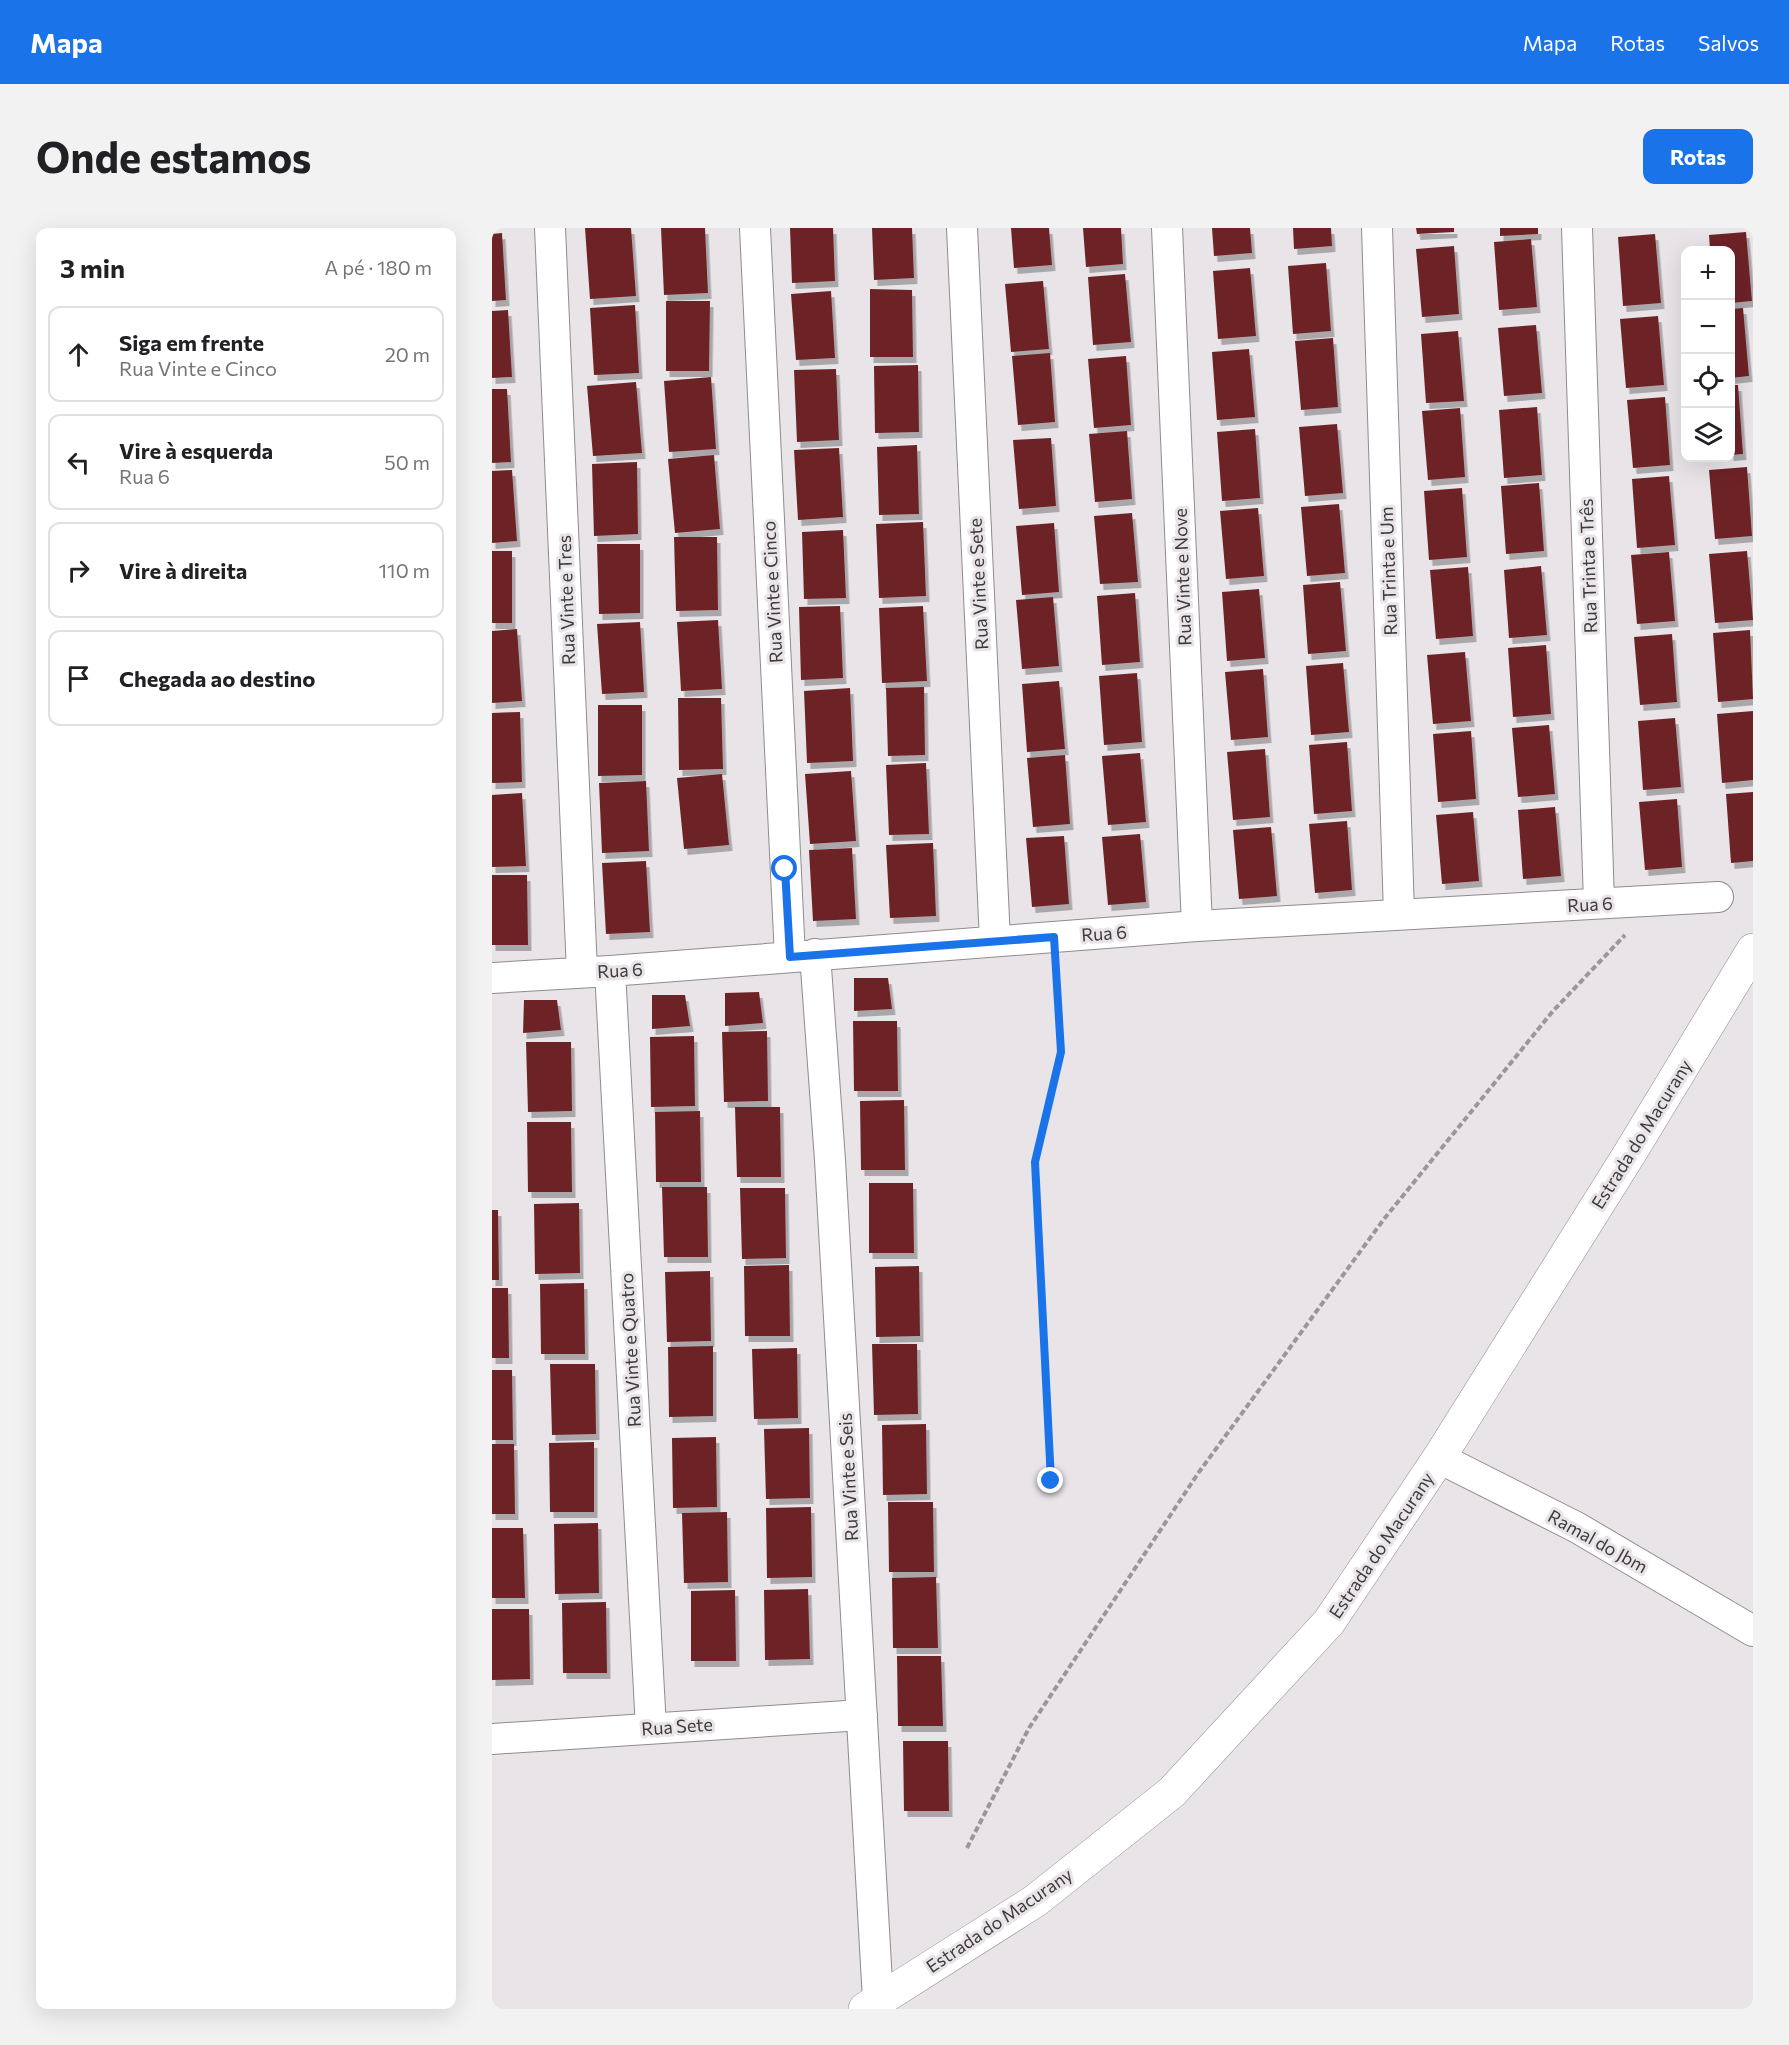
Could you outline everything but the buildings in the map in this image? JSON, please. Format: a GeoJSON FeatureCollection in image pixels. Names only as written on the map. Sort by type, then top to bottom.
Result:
{"type":"FeatureCollection","features":[{"type":"Feature","properties":{"kind":"street","name":"Rua Vinte e Tres"},"geometry":{"type":"LineString","coordinates":[[550,228],[596,972]]}},
{"type":"Feature","properties":{"kind":"street","name":"Rua Vinte e Cinco"},"geometry":{"type":"LineString","coordinates":[[755,228],[802,956]]}},
{"type":"Feature","properties":{"kind":"street","name":"Rua Vinte e Sete"},"geometry":{"type":"LineString","coordinates":[[962,228],[995,941]]}},
{"type":"Feature","properties":{"kind":"street","name":"Rua Vinte e Nove"},"geometry":{"type":"LineString","coordinates":[[1167,228],[1197,926]]}},
{"type":"Feature","properties":{"kind":"street","name":"Rua Trinta e Um"},"geometry":{"type":"LineString","coordinates":[[1377,228],[1399,914]]}},
{"type":"Feature","properties":{"kind":"street","name":"Rua Trinta e Três"},"geometry":{"type":"LineString","coordinates":[[1577,228],[1599,903]]}},
{"type":"Feature","properties":{"kind":"street","name":"Rua 6"},"geometry":{"type":"LineString","coordinates":[[492,978],[1197,926],[1718,897]]}},
{"type":"Feature","properties":{"kind":"street","name":"Estrada do Macurany"},"geometry":{"type":"LineString","coordinates":[[872,2005],[1035,1901],[1172,1792],[1329,1622],[1439,1458],[1630,1153],[1753,950]]}},
{"type":"Feature","properties":{"kind":"street","name":"Rua Vinte e Seis"},"geometry":{"type":"LineString","coordinates":[[802,956],[830,1160],[862,1715],[872,2005]]}},
{"type":"Feature","properties":{"kind":"street","name":"Rua Vinte e Quatro"},"geometry":{"type":"LineString","coordinates":[[596,972],[651,1728]]}},
{"type":"Feature","properties":{"kind":"street","name":"Ramal do Jbm"},"geometry":{"type":"LineString","coordinates":[[1439,1458],[1576,1527],[1753,1631]]}},
{"type":"Feature","properties":{"kind":"street","name":"Rua Sete"},"geometry":{"type":"LineString","coordinates":[[492,1739],[862,1715]]}},
{"type":"Feature","properties":{"kind":"path"},"geometry":{"type":"LineString","coordinates":[[967,1848],[1029,1728],[1199,1472],[1384,1219],[1553,1011],[1659,900]]}},
{"type":"Feature","properties":{"kind":"path"},"geometry":{"type":"LineString","coordinates":[[1051,1481],[1035,1162],[1061,1052],[1054,937]]}},
{"type":"Feature","properties":{"kind":"route"},"geometry":{"type":"LineString","coordinates":[[785,869],[790,957],[1054,937],[1061,1052],[1035,1162],[1051,1481]]}}]}
